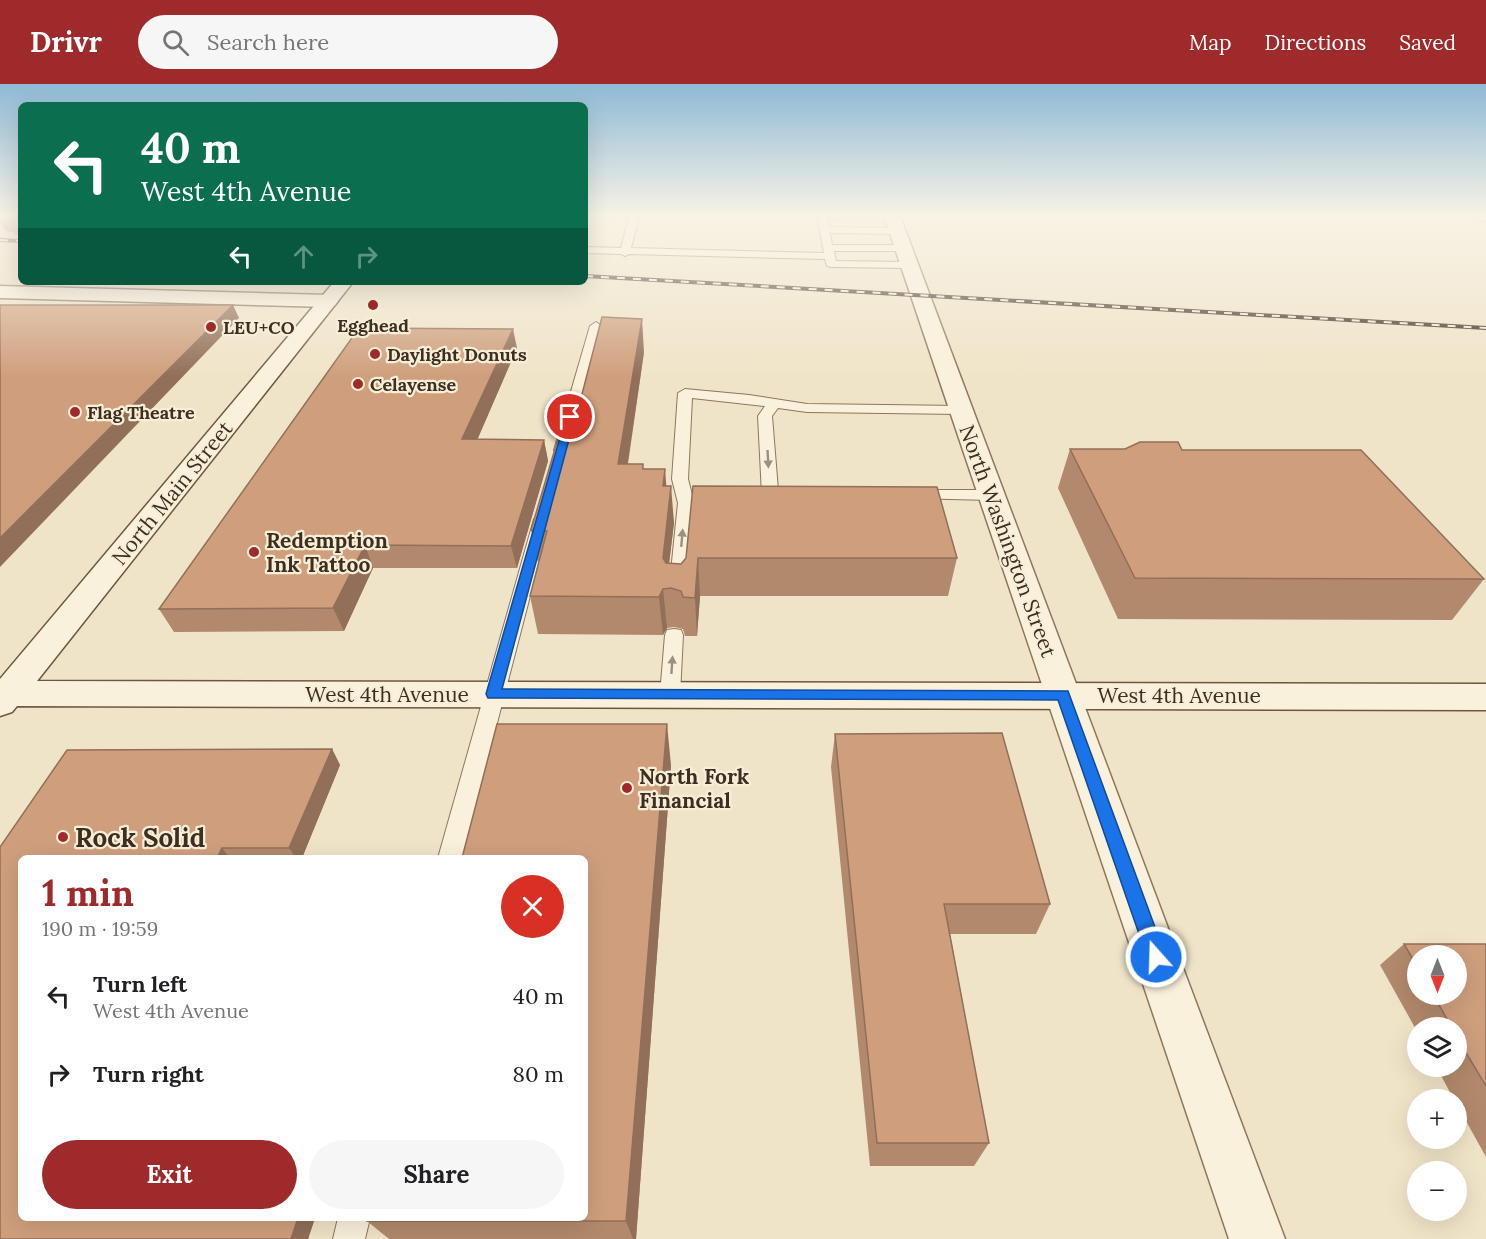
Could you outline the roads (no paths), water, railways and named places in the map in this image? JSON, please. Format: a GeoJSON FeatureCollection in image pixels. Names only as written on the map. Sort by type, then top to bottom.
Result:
{"type":"FeatureCollection","features":[{"type":"Feature","properties":{"kind":"main road","name":"North Washington Street"},"geometry":{"type":"LineString","coordinates":[[911,270],[1257,1239]]}},
{"type":"Feature","properties":{"kind":"main road"},"geometry":{"type":"LineString","coordinates":[[0,292],[336,292]]}},
{"type":"Feature","properties":{"kind":"main road","name":"North Main Street"},"geometry":{"type":"LineString","coordinates":[[3,696],[336,292]]}},
{"type":"Feature","properties":{"kind":"main road","name":"West 4th Avenue"},"geometry":{"type":"LineString","coordinates":[[3,696],[1063,694],[1486,697]]}},
{"type":"Feature","properties":{"kind":"lane"},"geometry":{"type":"LineString","coordinates":[[558,462],[596,326]]}},
{"type":"Feature","properties":{"kind":"lane"},"geometry":{"type":"LineString","coordinates":[[677,596],[686,503],[680,479],[685,393],[807,408],[961,410]]}},
{"type":"Feature","properties":{"kind":"lane"},"geometry":{"type":"LineString","coordinates":[[774,403],[765,416],[770,495],[804,495]]}},
{"type":"Feature","properties":{"kind":"lane"},"geometry":{"type":"LineString","coordinates":[[895,495],[991,495]]}},
{"type":"Feature","properties":{"kind":"lane"},"geometry":{"type":"LineString","coordinates":[[451,855],[545,507]]}},
{"type":"Feature","properties":{"kind":"lane"},"geometry":{"type":"LineString","coordinates":[[670,694],[674,635]]}},
{"type":"Feature","properties":{"kind":"lane"},"geometry":{"type":"LineString","coordinates":[[349,1239],[353,1221]]}},
{"type":"Feature","properties":{"kind":"railway"},"geometry":{"type":"LineString","coordinates":[[588,276],[1486,328]]}},
{"type":"Feature","properties":{"kind":"place","name":"Egghead"},"geometry":{"type":"Point","coordinates":[373,305]}},
{"type":"Feature","properties":{"kind":"place","name":"LEU+CO"},"geometry":{"type":"Point","coordinates":[211,327]}},
{"type":"Feature","properties":{"kind":"place","name":"Daylight Donuts"},"geometry":{"type":"Point","coordinates":[375,354]}},
{"type":"Feature","properties":{"kind":"place","name":"Celayense"},"geometry":{"type":"Point","coordinates":[358,384]}},
{"type":"Feature","properties":{"kind":"place","name":"Flag Theatre"},"geometry":{"type":"Point","coordinates":[75,412]}},
{"type":"Feature","properties":{"kind":"place","name":"Redemption Ink Tattoo"},"geometry":{"type":"Point","coordinates":[254,552]}},
{"type":"Feature","properties":{"kind":"place","name":"North Fork Financial"},"geometry":{"type":"Point","coordinates":[627,788]}},
{"type":"Feature","properties":{"kind":"place","name":"Rock Solid"},"geometry":{"type":"Point","coordinates":[63,837]}}]}
